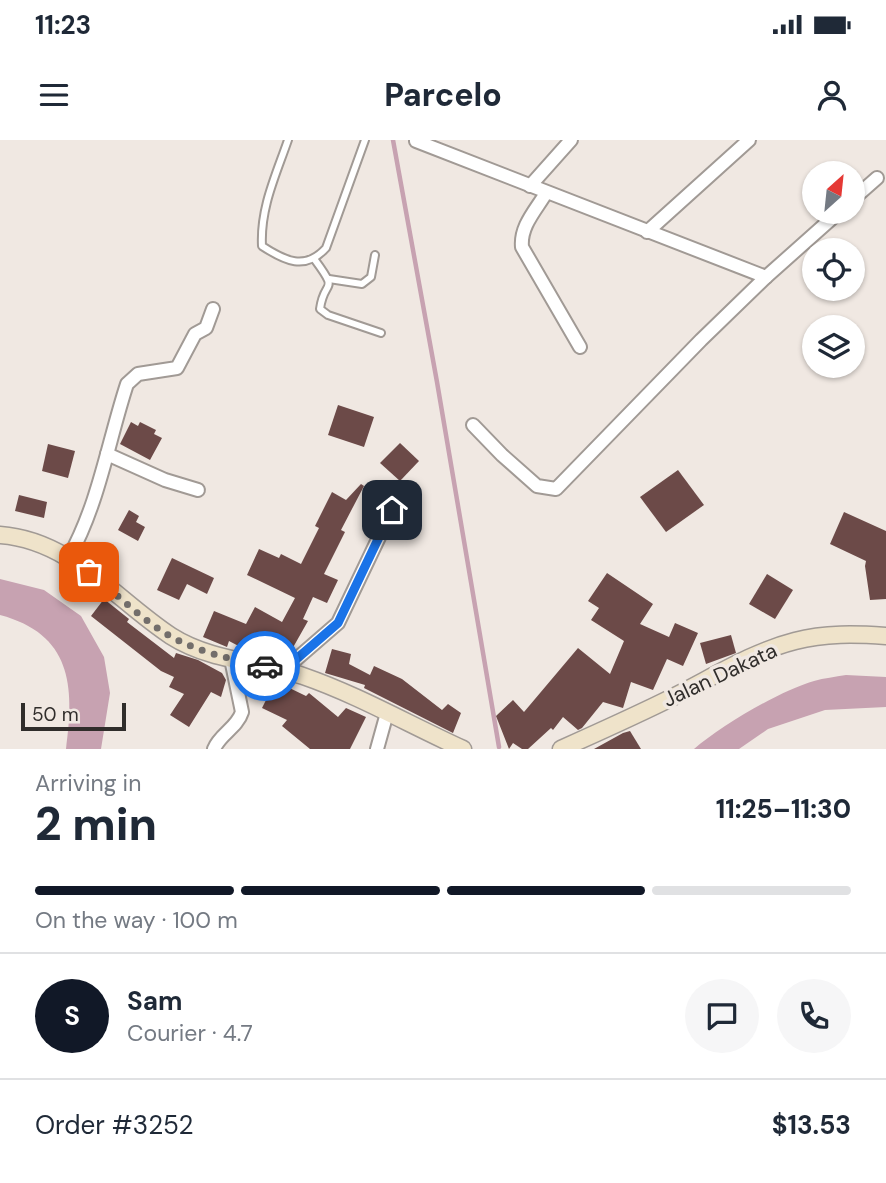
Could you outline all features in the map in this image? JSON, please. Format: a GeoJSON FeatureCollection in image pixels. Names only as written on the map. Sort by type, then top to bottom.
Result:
{"type":"FeatureCollection","features":[{"type":"Feature","properties":{"kind":"street"},"geometry":{"type":"LineString","coordinates":[[530,186],[571,140]]}},
{"type":"Feature","properties":{"kind":"street"},"geometry":{"type":"LineString","coordinates":[[647,232],[749,140]]}},
{"type":"Feature","properties":{"kind":"street"},"geometry":{"type":"LineString","coordinates":[[416,141],[765,277]]}},
{"type":"Feature","properties":{"kind":"street"},"geometry":{"type":"LineString","coordinates":[[865,189],[877,178]]}},
{"type":"Feature","properties":{"kind":"street"},"geometry":{"type":"LineString","coordinates":[[546,192],[525,226],[521,237],[522,247],[580,347]]}},
{"type":"Feature","properties":{"kind":"street"},"geometry":{"type":"LineString","coordinates":[[473,425],[537,486],[556,489],[765,277],[825,224]]}},
{"type":"Feature","properties":{"kind":"street"},"geometry":{"type":"LineString","coordinates":[[69,557],[85,529],[127,384],[138,374],[177,368],[195,334],[206,328],[213,309]]}},
{"type":"Feature","properties":{"kind":"street"},"geometry":{"type":"LineString","coordinates":[[107,454],[166,480],[198,490]]}},
{"type":"Feature","properties":{"kind":"street"},"geometry":{"type":"LineString","coordinates":[[275,668],[293,662],[338,623],[392,510]]}},
{"type":"Feature","properties":{"kind":"street"},"geometry":{"type":"LineString","coordinates":[[0,535],[36,543],[69,557],[185,644],[231,659],[305,677],[463,749]]}},
{"type":"Feature","properties":{"kind":"street","name":"Jalan Dakata"},"geometry":{"type":"LineString","coordinates":[[562,749],[673,697],[756,654],[817,636],[886,636]]}},
{"type":"Feature","properties":{"kind":"street"},"geometry":{"type":"LineString","coordinates":[[214,749],[223,735],[241,718],[243,712],[231,659]]}},
{"type":"Feature","properties":{"kind":"street"},"geometry":{"type":"LineString","coordinates":[[377,749],[387,713]]}},
{"type":"Feature","properties":{"kind":"lane"},"geometry":{"type":"LineString","coordinates":[[288,140],[265,204],[261,229],[262,246],[278,256],[304,262],[315,260],[326,248],[365,140]]}},
{"type":"Feature","properties":{"kind":"lane"},"geometry":{"type":"LineString","coordinates":[[329,279],[362,284],[371,277],[375,255]]}},
{"type":"Feature","properties":{"kind":"lane"},"geometry":{"type":"LineString","coordinates":[[315,260],[329,279],[320,309],[328,315],[381,333]]}},
{"type":"Feature","properties":{"kind":"shaded area"},"geometry":{"type":"Polygon","coordinates":[[[0,579],[44,590],[81,616],[104,657],[110,693],[101,749],[66,749],[69,704],[68,683],[63,665],[42,635],[24,624],[0,615],[0,579]]]}},
{"type":"Feature","properties":{"kind":"shaded area"},"geometry":{"type":"Polygon","coordinates":[[[846,675],[886,677],[886,707],[825,710],[768,729],[739,749],[694,749],[735,720],[784,693],[814,681],[846,675]]]}},
{"type":"Feature","properties":{"kind":"building"},"geometry":{"type":"Polygon","coordinates":[[[338,405],[374,417],[364,447],[328,435],[338,405]]]}},
{"type":"Feature","properties":{"kind":"building"},"geometry":{"type":"Polygon","coordinates":[[[131,422],[138,426],[140,422],[156,430],[154,434],[162,438],[150,460],[120,444],[131,422]]]}},
{"type":"Feature","properties":{"kind":"building"},"geometry":{"type":"Polygon","coordinates":[[[400,443],[419,461],[400,481],[380,463],[400,443]]]}},
{"type":"Feature","properties":{"kind":"building"},"geometry":{"type":"Polygon","coordinates":[[[48,444],[75,451],[68,478],[42,471],[48,444]]]}},
{"type":"Feature","properties":{"kind":"building"},"geometry":{"type":"Polygon","coordinates":[[[678,470],[704,505],[666,532],[640,497],[678,470]]]}},
{"type":"Feature","properties":{"kind":"building"},"geometry":{"type":"Polygon","coordinates":[[[361,484],[364,486],[341,530],[345,532],[324,574],[338,580],[327,603],[313,597],[303,619],[308,621],[291,651],[261,634],[252,653],[229,641],[227,647],[203,637],[214,611],[246,624],[255,607],[282,622],[295,598],[247,575],[259,549],[279,558],[281,554],[301,564],[319,528],[315,526],[332,492],[346,500],[361,484]]]}},
{"type":"Feature","properties":{"kind":"building"},"geometry":{"type":"Polygon","coordinates":[[[19,495],[47,502],[44,518],[15,511],[19,495]]]}},
{"type":"Feature","properties":{"kind":"building"},"geometry":{"type":"Polygon","coordinates":[[[129,510],[139,516],[136,522],[145,527],[138,541],[118,530],[129,510]]]}},
{"type":"Feature","properties":{"kind":"building"},"geometry":{"type":"Polygon","coordinates":[[[844,512],[886,531],[886,599],[870,600],[866,561],[830,544],[844,512]]]}},
{"type":"Feature","properties":{"kind":"building"},"geometry":{"type":"Polygon","coordinates":[[[172,558],[214,578],[207,594],[187,584],[179,600],[157,590],[172,558]]]}},
{"type":"Feature","properties":{"kind":"building"},"geometry":{"type":"Polygon","coordinates":[[[607,573],[653,604],[640,624],[669,637],[675,623],[698,633],[683,666],[667,659],[653,690],[631,682],[623,708],[603,702],[578,730],[563,717],[553,730],[551,728],[528,749],[522,749],[513,743],[509,749],[496,716],[513,700],[524,712],[578,648],[610,674],[624,641],[591,620],[599,608],[588,601],[607,573]]]}},
{"type":"Feature","properties":{"kind":"building"},"geometry":{"type":"Polygon","coordinates":[[[767,574],[793,590],[775,619],[749,604],[767,574]]]}},
{"type":"Feature","properties":{"kind":"building"},"geometry":{"type":"Polygon","coordinates":[[[104,599],[129,619],[127,622],[174,658],[176,653],[198,660],[222,673],[226,680],[221,697],[211,692],[189,727],[170,715],[184,694],[169,687],[174,677],[161,671],[91,616],[104,599]]]}},
{"type":"Feature","properties":{"kind":"building"},"geometry":{"type":"Polygon","coordinates":[[[731,635],[736,653],[706,664],[700,643],[731,635]]]}},
{"type":"Feature","properties":{"kind":"building"},"geometry":{"type":"Polygon","coordinates":[[[332,649],[351,654],[349,664],[370,675],[374,666],[402,679],[442,710],[448,704],[461,713],[453,733],[364,688],[365,685],[325,673],[332,649]]]}},
{"type":"Feature","properties":{"kind":"building"},"geometry":{"type":"Polygon","coordinates":[[[244,673],[275,681],[306,696],[309,693],[338,717],[346,708],[366,717],[350,749],[310,749],[282,726],[287,720],[262,708],[266,700],[247,691],[244,673]]]}},
{"type":"Feature","properties":{"kind":"building"},"geometry":{"type":"Polygon","coordinates":[[[630,731],[641,749],[594,749],[623,733],[630,731]]]}},
{"type":"Feature","properties":{"kind":"waterway"},"geometry":{"type":"LineString","coordinates":[[393,140],[499,747]]}},
{"type":"Feature","properties":{"kind":"way so far"},"geometry":{"type":"LineString","coordinates":[[89,572],[148,619],[185,644],[231,659],[265,666]]}},
{"type":"Feature","properties":{"kind":"route"},"geometry":{"type":"LineString","coordinates":[[265,666],[275,668],[293,662],[338,623],[392,510]]}}]}
